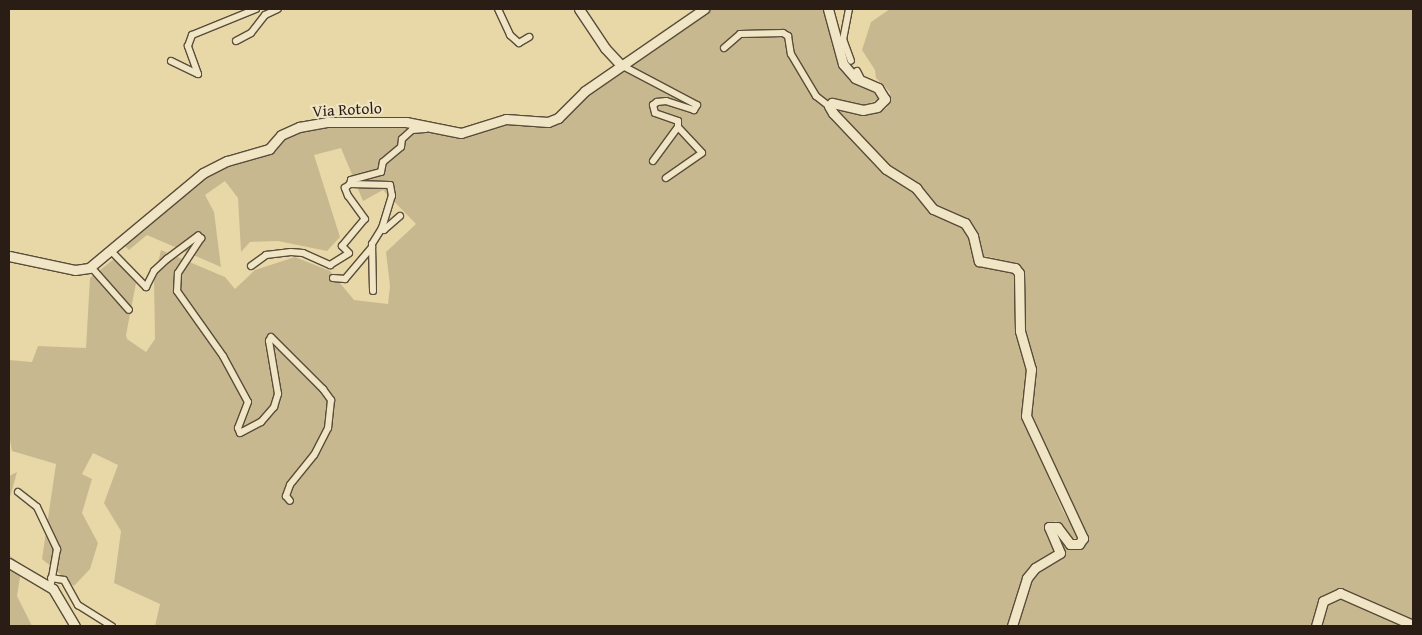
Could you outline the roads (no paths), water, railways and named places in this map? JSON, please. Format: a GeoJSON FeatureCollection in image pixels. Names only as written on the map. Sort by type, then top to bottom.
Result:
{"type":"FeatureCollection","features":[{"type":"Feature","properties":{"kind":"street"},"geometry":{"type":"LineString","coordinates":[[171,61],[198,74],[188,46],[192,35],[256,9]]}},
{"type":"Feature","properties":{"kind":"street"},"geometry":{"type":"LineString","coordinates":[[236,41],[251,33],[265,15],[278,9]]}},
{"type":"Feature","properties":{"kind":"street"},"geometry":{"type":"LineString","coordinates":[[498,9],[510,35],[519,43],[530,38]]}},
{"type":"Feature","properties":{"kind":"street"},"geometry":{"type":"LineString","coordinates":[[579,9],[605,48],[621,65],[697,105],[694,110],[666,101],[655,103],[653,111],[678,121],[678,127],[653,161]]}},
{"type":"Feature","properties":{"kind":"street","name":"Via Rotolo"},"geometry":{"type":"LineString","coordinates":[[91,267],[112,252],[202,173],[227,161],[269,149],[287,131],[326,122],[374,121],[430,125],[461,134],[506,119],[548,122],[621,65],[704,9]]}},
{"type":"Feature","properties":{"kind":"street"},"geometry":{"type":"LineString","coordinates":[[828,9],[839,55],[851,74],[882,91],[885,99],[881,104],[863,110],[833,102],[829,106]]}},
{"type":"Feature","properties":{"kind":"street"},"geometry":{"type":"LineString","coordinates":[[848,9],[843,39],[851,61]]}},
{"type":"Feature","properties":{"kind":"street"},"geometry":{"type":"LineString","coordinates":[[724,48],[740,34],[783,33],[788,36],[790,54],[816,96],[829,106],[854,137],[891,173],[916,188],[933,209],[965,223],[973,236],[979,261],[1015,268],[1019,273],[1020,331],[1031,369],[1026,416],[1083,538],[1079,544],[1070,544],[1057,527],[1049,527],[1060,553],[1035,568],[1027,578],[1012,626]]}},
{"type":"Feature","properties":{"kind":"street"},"geometry":{"type":"LineString","coordinates":[[857,71],[862,81]]}},
{"type":"Feature","properties":{"kind":"street"},"geometry":{"type":"LineString","coordinates":[[666,178],[702,153],[678,127]]}},
{"type":"Feature","properties":{"kind":"street"},"geometry":{"type":"LineString","coordinates":[[251,266],[266,255],[291,252],[303,253],[330,265],[349,253],[342,246],[365,219],[348,196],[345,188],[350,184],[351,180],[381,172],[383,162],[401,147],[402,139],[412,130],[443,130]]}},
{"type":"Feature","properties":{"kind":"street"},"geometry":{"type":"LineString","coordinates":[[333,278],[345,279],[372,247],[382,228],[392,196],[390,185],[350,184]]}},
{"type":"Feature","properties":{"kind":"street"},"geometry":{"type":"LineString","coordinates":[[382,228],[384,230],[400,216]]}},
{"type":"Feature","properties":{"kind":"street"},"geometry":{"type":"LineString","coordinates":[[112,252],[146,287],[154,271],[167,259],[198,236],[201,238],[178,273],[177,291],[223,356],[245,394],[248,402],[238,428],[240,432],[261,422],[274,407],[278,394],[269,341],[271,337],[323,389],[331,400],[328,428],[318,449],[290,485],[286,496],[290,501]]}},
{"type":"Feature","properties":{"kind":"street"},"geometry":{"type":"LineString","coordinates":[[372,247],[373,291]]}},
{"type":"Feature","properties":{"kind":"street"},"geometry":{"type":"LineString","coordinates":[[9,256],[75,270],[91,267],[130,310]]}},
{"type":"Feature","properties":{"kind":"street"},"geometry":{"type":"LineString","coordinates":[[18,492],[37,507],[57,548],[51,582],[75,626]]}},
{"type":"Feature","properties":{"kind":"street"},"geometry":{"type":"LineString","coordinates":[[9,564],[51,582],[64,580],[78,605],[112,626]]}},
{"type":"Feature","properties":{"kind":"street"},"geometry":{"type":"LineString","coordinates":[[1316,626],[1323,601],[1340,593],[1413,625]]}}]}
